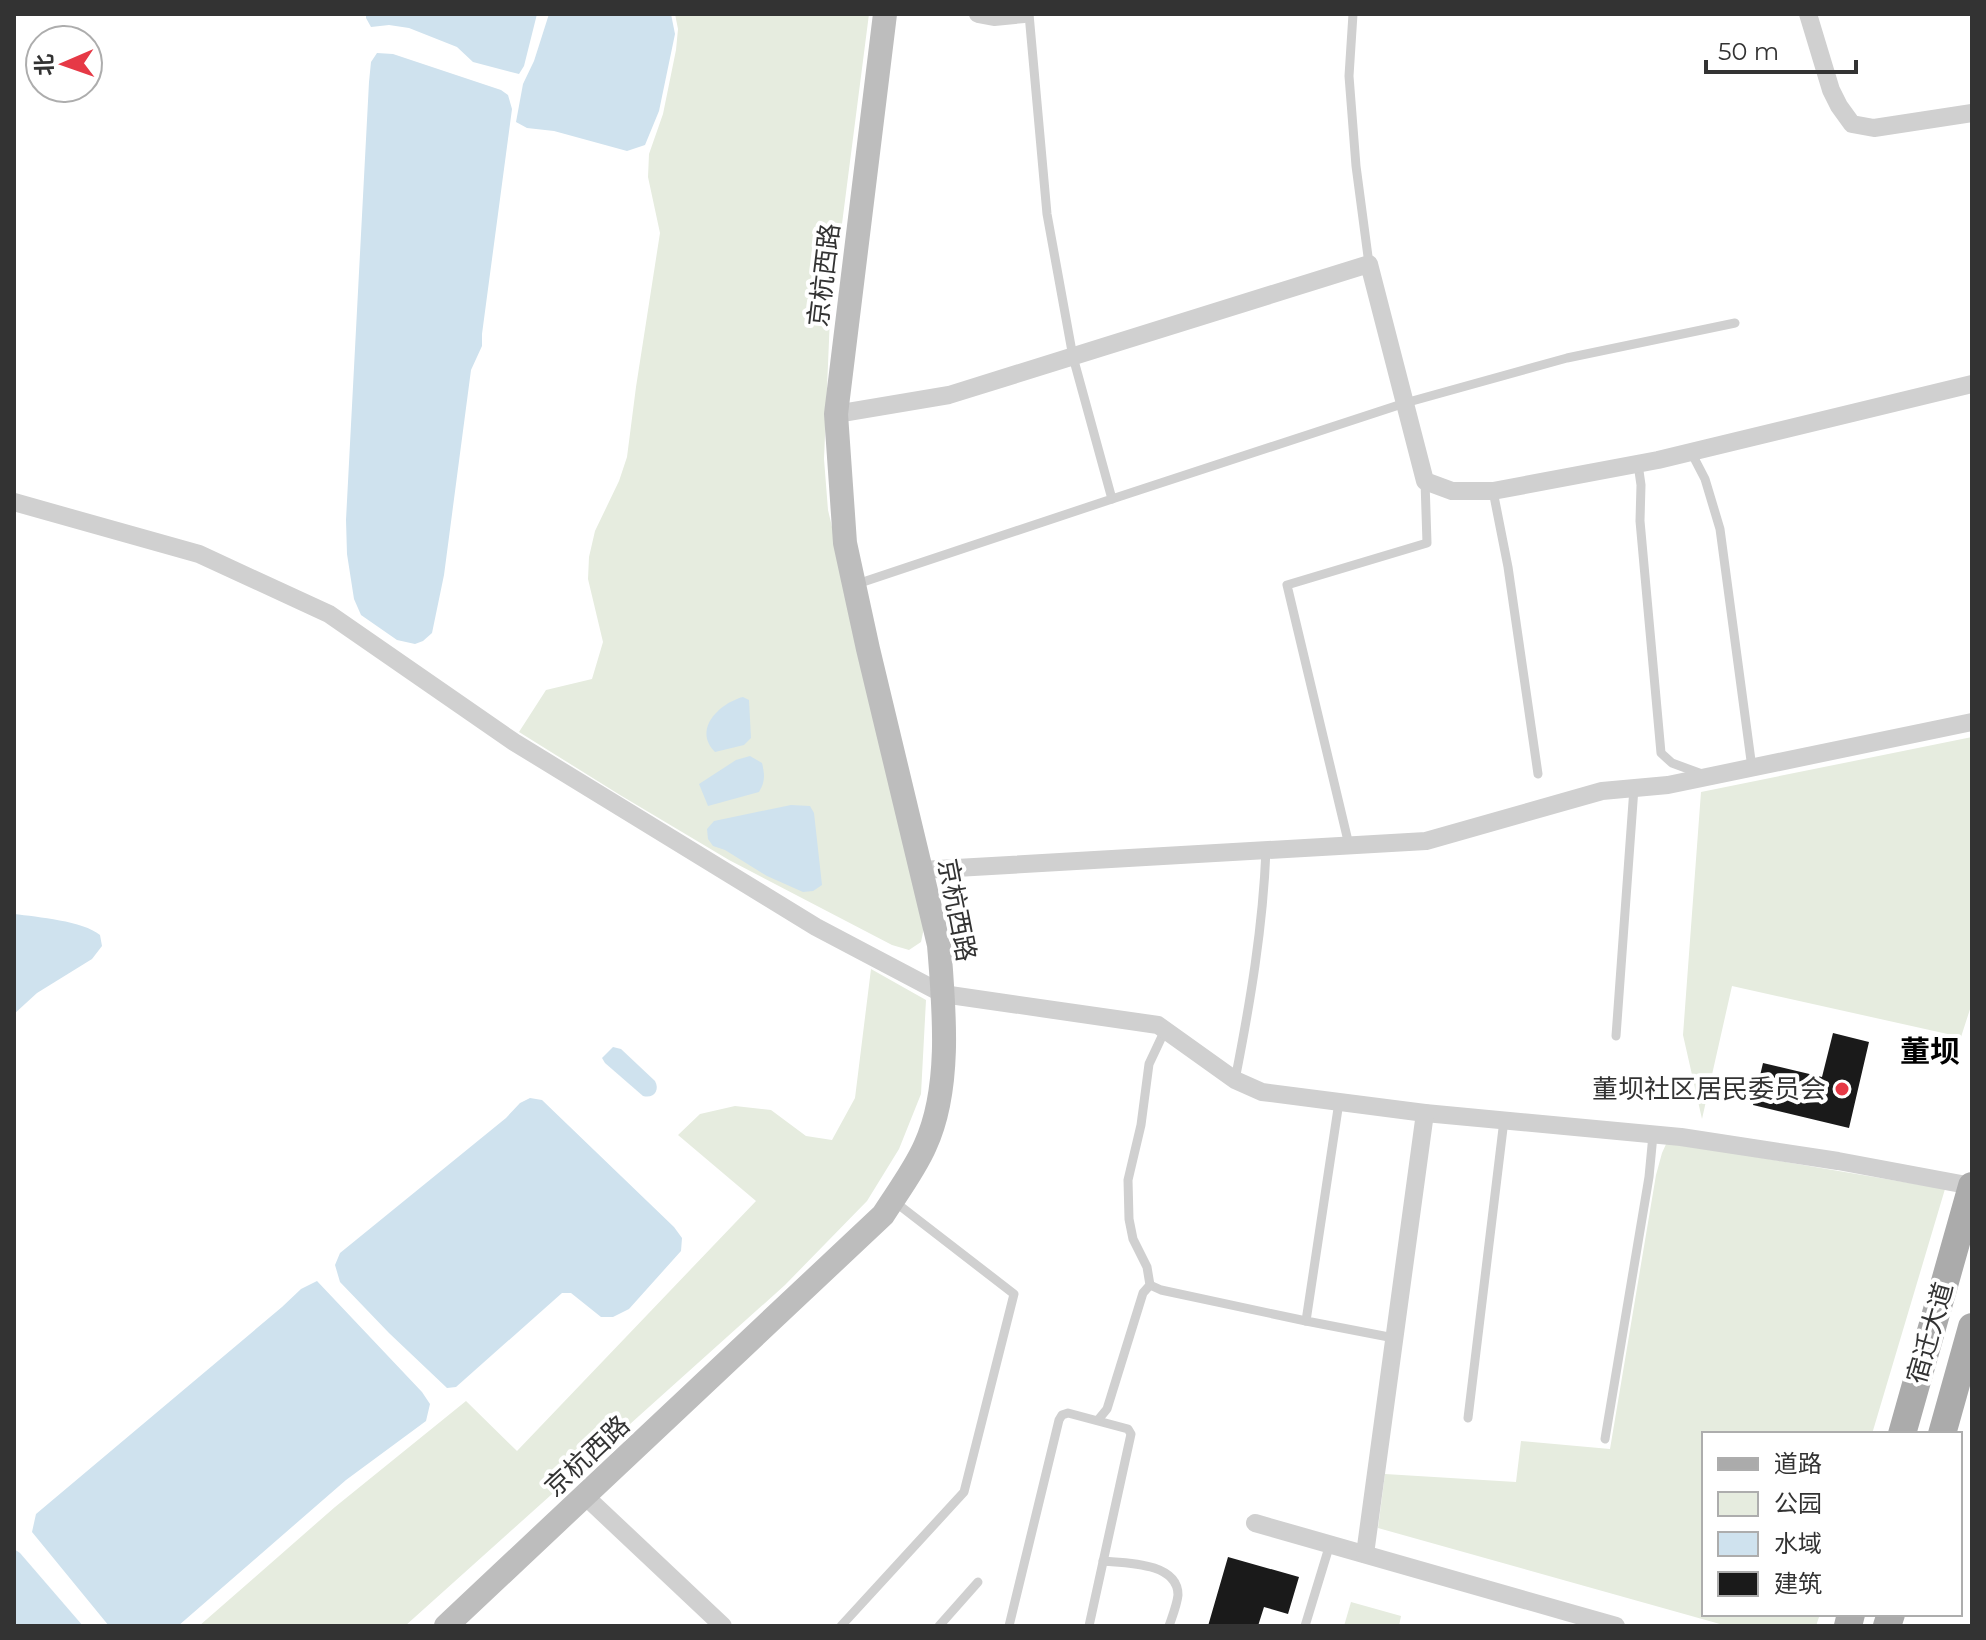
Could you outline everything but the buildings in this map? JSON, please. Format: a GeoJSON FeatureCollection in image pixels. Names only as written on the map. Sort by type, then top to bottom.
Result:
{"type":"FeatureCollection","features":[{"type":"Feature","properties":{"kind":"main road","name":"京杭西路"},"geometry":{"type":"LineString","coordinates":[[446,1626],[883,1215],[925,1146],[939,1103],[943,1068],[943,994],[939,945],[845,543],[836,414],[885,14]]}},
{"type":"Feature","properties":{"kind":"main road","name":"宿迁大道"},"geometry":{"type":"LineString","coordinates":[[1903,1432],[1972,1186]]}},
{"type":"Feature","properties":{"kind":"main road","name":"宿迁大道"},"geometry":{"type":"LineString","coordinates":[[1943,1432],[1972,1327]]}},
{"type":"Feature","properties":{"kind":"street"},"geometry":{"type":"LineString","coordinates":[[978,14],[994,17],[1027,14]]}},
{"type":"Feature","properties":{"kind":"street"},"geometry":{"type":"LineString","coordinates":[[1808,14],[1831,90],[1852,124],[1874,128],[1972,113]]}},
{"type":"Feature","properties":{"kind":"street"},"geometry":{"type":"LineString","coordinates":[[836,414],[949,395],[1369,264],[1425,481],[1452,491],[1493,491],[1638,464],[1972,384]]}},
{"type":"Feature","properties":{"kind":"street"},"geometry":{"type":"LineString","coordinates":[[14,502],[199,554],[329,614],[514,742],[816,927],[943,994],[1158,1025],[1235,1080],[1262,1092],[1425,1113],[1653,1135],[1838,1161],[1972,1186]]}},
{"type":"Feature","properties":{"kind":"street"},"geometry":{"type":"LineString","coordinates":[[921,870],[1426,841],[1602,791],[1668,785],[1972,722]]}},
{"type":"Feature","properties":{"kind":"street"},"geometry":{"type":"LineString","coordinates":[[1365,1554],[1425,1113]]}},
{"type":"Feature","properties":{"kind":"street"},"geometry":{"type":"LineString","coordinates":[[585,1496],[723,1626]]}},
{"type":"Feature","properties":{"kind":"street"},"geometry":{"type":"LineString","coordinates":[[1255,1523],[1365,1554],[1566,1619],[1616,1626]]}},
{"type":"Feature","properties":{"kind":"lane"},"geometry":{"type":"LineString","coordinates":[[1027,14],[1047,214],[1073,357],[1112,499]]}},
{"type":"Feature","properties":{"kind":"lane"},"geometry":{"type":"LineString","coordinates":[[1353,14],[1349,76],[1356,166],[1369,264]]}},
{"type":"Feature","properties":{"kind":"lane"},"geometry":{"type":"LineString","coordinates":[[854,585],[1405,403],[1567,358],[1735,323]]}},
{"type":"Feature","properties":{"kind":"lane"},"geometry":{"type":"LineString","coordinates":[[1691,452],[1705,479],[1720,529],[1752,768]]}},
{"type":"Feature","properties":{"kind":"lane"},"geometry":{"type":"LineString","coordinates":[[1638,464],[1640,521],[1661,753],[1672,763],[1709,776]]}},
{"type":"Feature","properties":{"kind":"lane"},"geometry":{"type":"LineString","coordinates":[[1349,845],[1287,585],[1427,543],[1425,481]]}},
{"type":"Feature","properties":{"kind":"lane"},"geometry":{"type":"LineString","coordinates":[[1493,491],[1508,567],[1538,774]]}},
{"type":"Feature","properties":{"kind":"lane"},"geometry":{"type":"LineString","coordinates":[[1616,1036],[1634,788]]}},
{"type":"Feature","properties":{"kind":"lane"},"geometry":{"type":"LineString","coordinates":[[1235,1080],[1250,1002],[1266,850]]}},
{"type":"Feature","properties":{"kind":"lane"},"geometry":{"type":"LineString","coordinates":[[1150,1285],[1147,1267],[1133,1239],[1128,1180],[1141,1125],[1149,1064],[1165,1030]]}},
{"type":"Feature","properties":{"kind":"lane"},"geometry":{"type":"LineString","coordinates":[[1306,1321],[1339,1102]]}},
{"type":"Feature","properties":{"kind":"lane"},"geometry":{"type":"LineString","coordinates":[[1468,1418],[1504,1120]]}},
{"type":"Feature","properties":{"kind":"lane"},"geometry":{"type":"LineString","coordinates":[[1605,1439],[1653,1135]]}},
{"type":"Feature","properties":{"kind":"lane"},"geometry":{"type":"LineString","coordinates":[[841,1626],[964,1492],[1014,1294],[892,1200]]}},
{"type":"Feature","properties":{"kind":"lane"},"geometry":{"type":"LineString","coordinates":[[1150,1285],[1161,1290],[1394,1338]]}},
{"type":"Feature","properties":{"kind":"lane"},"geometry":{"type":"LineString","coordinates":[[1098,1420],[1107,1409],[1143,1293],[1150,1285]]}},
{"type":"Feature","properties":{"kind":"lane"},"geometry":{"type":"LineString","coordinates":[[1009,1626],[1059,1420],[1068,1413],[1128,1429],[1131,1434],[1089,1626]]}},
{"type":"Feature","properties":{"kind":"lane"},"geometry":{"type":"LineString","coordinates":[[1305,1626],[1330,1544]]}},
{"type":"Feature","properties":{"kind":"lane"},"geometry":{"type":"LineString","coordinates":[[1103,1561],[1143,1565],[1170,1576],[1178,1595],[1169,1626]]}},
{"type":"Feature","properties":{"kind":"lane"},"geometry":{"type":"LineString","coordinates":[[939,1626],[978,1582]]}},
{"type":"Feature","properties":{"kind":"green space"},"geometry":{"type":"Polygon","coordinates":[[[675,14],[869,14],[830,317],[824,459],[828,510],[925,923],[921,942],[909,950],[892,945],[729,860],[519,732],[546,690],[592,679],[603,642],[588,579],[589,557],[595,531],[627,457],[660,233],[648,177],[649,154],[663,114],[676,50],[678,29],[675,14]]]}},
{"type":"Feature","properties":{"kind":"green space"},"geometry":{"type":"Polygon","coordinates":[[[1972,737],[1972,1003],[1961,1037],[1732,986],[1702,1119],[1683,1035],[1701,792],[1972,737]]]}},
{"type":"Feature","properties":{"kind":"green space"},"geometry":{"type":"Polygon","coordinates":[[[871,969],[926,1000],[921,1094],[899,1149],[867,1201],[785,1285],[405,1626],[199,1626],[335,1507],[466,1401],[517,1451],[756,1201],[678,1135],[700,1114],[735,1106],[771,1110],[806,1136],[832,1140],[855,1098],[871,969]]]}},
{"type":"Feature","properties":{"kind":"green space"},"geometry":{"type":"Polygon","coordinates":[[[1667,1142],[1945,1189],[1873,1432],[1702,1432],[1702,1616],[1819,1616],[1816,1626],[1727,1626],[1378,1528],[1385,1474],[1516,1482],[1521,1441],[1610,1449],[1662,1153],[1667,1142]]]}},
{"type":"Feature","properties":{"kind":"green space"},"geometry":{"type":"Polygon","coordinates":[[[1351,1602],[1401,1616],[1399,1626],[1344,1626],[1351,1602]]]}},
{"type":"Feature","properties":{"kind":"water"},"geometry":{"type":"Polygon","coordinates":[[[366,14],[537,14],[524,66],[519,74],[473,62],[457,47],[409,28],[389,25],[371,27],[366,14]]]}},
{"type":"Feature","properties":{"kind":"water"},"geometry":{"type":"Polygon","coordinates":[[[549,14],[671,14],[675,34],[659,111],[645,145],[627,151],[554,131],[527,128],[516,122],[523,84],[549,14]]]}},
{"type":"Feature","properties":{"kind":"water"},"geometry":{"type":"Polygon","coordinates":[[[377,53],[393,54],[501,90],[508,95],[512,109],[482,346],[471,370],[444,575],[432,633],[415,644],[397,640],[361,615],[354,599],[347,554],[346,520],[369,82],[371,62],[377,53]]]}},
{"type":"Feature","properties":{"kind":"water"},"geometry":{"type":"Polygon","coordinates":[[[743,697],[749,700],[751,738],[744,745],[715,752],[706,735],[712,718],[726,705],[743,697]]]}},
{"type":"Feature","properties":{"kind":"water"},"geometry":{"type":"Polygon","coordinates":[[[750,756],[762,763],[764,771],[759,792],[708,806],[699,784],[736,760],[750,756]]]}},
{"type":"Feature","properties":{"kind":"water"},"geometry":{"type":"Polygon","coordinates":[[[791,805],[810,806],[814,813],[822,885],[813,891],[803,892],[767,876],[713,846],[708,839],[707,829],[714,821],[791,805]]]}},
{"type":"Feature","properties":{"kind":"water"},"geometry":{"type":"Polygon","coordinates":[[[14,914],[83,926],[100,935],[102,946],[92,959],[37,993],[14,1014],[14,914]]]}},
{"type":"Feature","properties":{"kind":"water"},"geometry":{"type":"Polygon","coordinates":[[[613,1047],[621,1049],[655,1081],[657,1088],[653,1095],[643,1096],[605,1063],[602,1058],[613,1047]]]}},
{"type":"Feature","properties":{"kind":"water"},"geometry":{"type":"Polygon","coordinates":[[[530,1098],[542,1100],[674,1227],[682,1238],[681,1251],[629,1309],[613,1317],[601,1317],[571,1293],[562,1293],[456,1387],[447,1388],[340,1282],[335,1265],[340,1253],[506,1118],[520,1103],[530,1098]]]}},
{"type":"Feature","properties":{"kind":"water"},"geometry":{"type":"Polygon","coordinates":[[[317,1281],[422,1392],[430,1404],[426,1421],[346,1480],[178,1626],[109,1626],[32,1532],[36,1514],[301,1289],[317,1281]]]}},
{"type":"Feature","properties":{"kind":"water"},"geometry":{"type":"Polygon","coordinates":[[[14,1549],[20,1553],[83,1626],[14,1626],[14,1549]]]}},
{"type":"Feature","properties":{"kind":"place","name":"董坝社区居民委员会"},"geometry":{"type":"Point","coordinates":[1842,1089]}},
{"type":"Feature","properties":{"kind":"district","name":"董坝"},"geometry":{"type":"Point","coordinates":[1930,1051]}}]}
